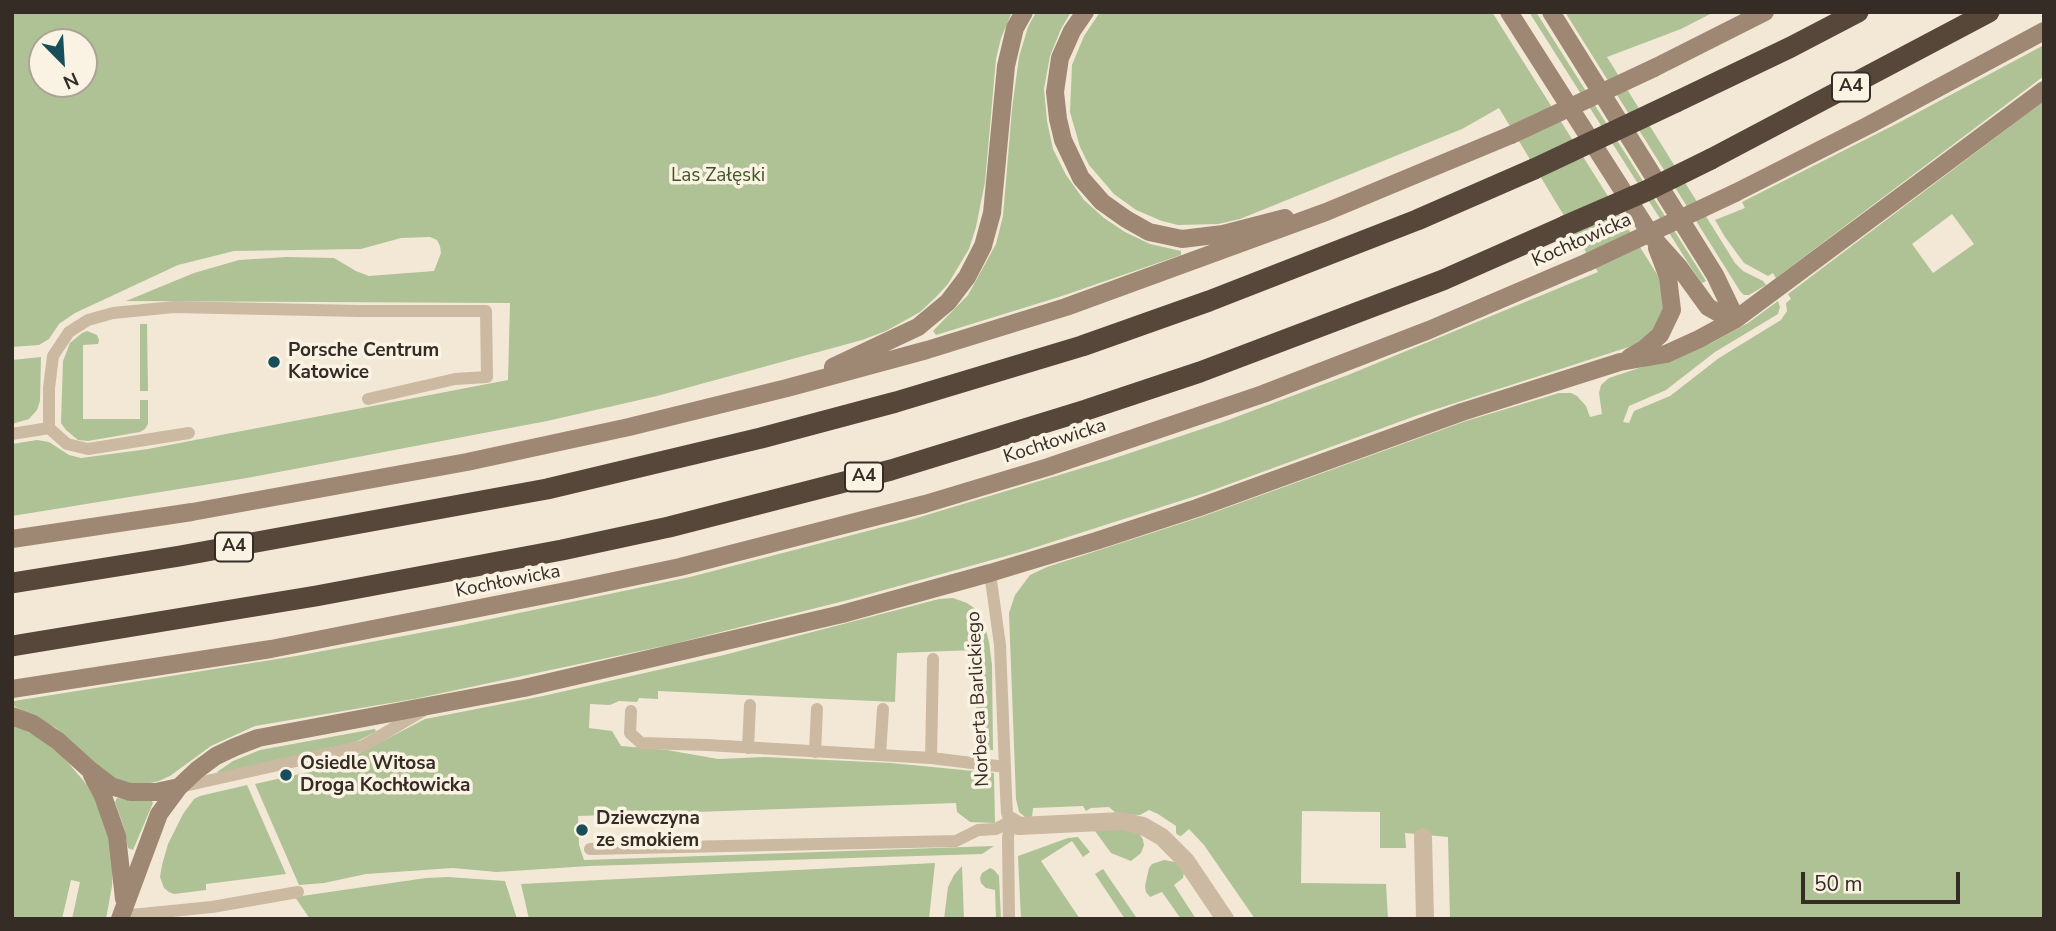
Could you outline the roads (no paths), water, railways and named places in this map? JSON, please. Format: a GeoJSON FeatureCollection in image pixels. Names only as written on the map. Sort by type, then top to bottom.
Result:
{"type":"FeatureCollection","features":[{"type":"Feature","properties":{"kind":"highway","name":"A4"},"geometry":{"type":"LineString","coordinates":[[12,583],[180,556],[547,489],[761,438],[895,402],[1071,349],[1209,301],[1382,234],[1534,169],[1791,47],[1858,12]]}},
{"type":"Feature","properties":{"kind":"highway","name":"A4"},"geometry":{"type":"LineString","coordinates":[[22,645],[316,596],[669,527],[891,470],[1086,411],[1200,372],[1443,280],[1646,191],[1989,12]]}},
{"type":"Feature","properties":{"kind":"street"},"geometry":{"type":"LineString","coordinates":[[788,388],[918,327],[947,302],[967,277],[983,246],[992,213],[1006,66],[1015,28],[1024,12]]}},
{"type":"Feature","properties":{"kind":"street"},"geometry":{"type":"LineString","coordinates":[[1085,12],[1072,31],[1060,58],[1055,92],[1063,140],[1081,178],[1102,202],[1149,232],[1182,239],[1223,234],[1276,220],[1326,212]]}},
{"type":"Feature","properties":{"kind":"street"},"geometry":{"type":"LineString","coordinates":[[1509,12],[1653,238],[1679,267],[1708,307],[1735,319]]}},
{"type":"Feature","properties":{"kind":"street"},"geometry":{"type":"LineString","coordinates":[[1550,12],[1715,275],[1735,319]]}},
{"type":"Feature","properties":{"kind":"street"},"geometry":{"type":"LineString","coordinates":[[12,539],[192,512],[467,462],[629,427],[927,350],[1066,307],[1326,212],[1511,135],[1765,12]]}},
{"type":"Feature","properties":{"kind":"street","name":"Kochłowicka"},"geometry":{"type":"LineString","coordinates":[[12,690],[271,649],[680,567],[925,504],[1048,467],[1250,399],[1429,330],[1588,262],[1735,193],[2044,31]]}},
{"type":"Feature","properties":{"kind":"street"},"geometry":{"type":"LineString","coordinates":[[122,913],[159,814],[179,787],[216,756],[258,738],[524,688],[842,614],[990,573],[1197,508],[1462,412],[1620,362],[1666,354],[1735,319],[2044,90]]}},
{"type":"Feature","properties":{"kind":"street"},"geometry":{"type":"LineString","coordinates":[[1620,362],[1644,349],[1660,335],[1672,310],[1668,277],[1653,238]]}},
{"type":"Feature","properties":{"kind":"street"},"geometry":{"type":"LineString","coordinates":[[12,716],[33,724],[58,741],[111,786],[130,792],[156,792],[179,787]]}},
{"type":"Feature","properties":{"kind":"street"},"geometry":{"type":"LineString","coordinates":[[90,770],[103,796],[117,836],[122,913]]}},
{"type":"Feature","properties":{"kind":"street"},"geometry":{"type":"LineString","coordinates":[[1012,821],[1019,826],[1122,821],[1143,826],[1162,837],[1186,861],[1225,919]]}},
{"type":"Feature","properties":{"kind":"street"},"geometry":{"type":"LineString","coordinates":[[1423,837],[1425,919]]}},
{"type":"Feature","properties":{"kind":"lane"},"geometry":{"type":"LineString","coordinates":[[190,433],[88,449],[67,444],[49,428],[49,388],[53,356],[69,332],[88,320],[113,313],[174,307],[486,312],[487,377],[455,379],[368,399]]}},
{"type":"Feature","properties":{"kind":"lane"},"geometry":{"type":"LineString","coordinates":[[12,434],[49,428]]}},
{"type":"Feature","properties":{"kind":"lane","name":"Norberta Barlickiego"},"geometry":{"type":"LineString","coordinates":[[990,573],[1000,645],[1007,813],[1012,821],[1008,837],[1009,919]]}},
{"type":"Feature","properties":{"kind":"lane"},"geometry":{"type":"LineString","coordinates":[[932,758],[933,659]]}},
{"type":"Feature","properties":{"kind":"lane"},"geometry":{"type":"LineString","coordinates":[[748,748],[750,705]]}},
{"type":"Feature","properties":{"kind":"lane"},"geometry":{"type":"LineString","coordinates":[[179,787],[363,746],[431,706]]}},
{"type":"Feature","properties":{"kind":"lane"},"geometry":{"type":"LineString","coordinates":[[815,752],[817,709]]}},
{"type":"Feature","properties":{"kind":"lane"},"geometry":{"type":"LineString","coordinates":[[880,755],[883,709]]}},
{"type":"Feature","properties":{"kind":"lane"},"geometry":{"type":"LineString","coordinates":[[632,711],[630,733],[641,743],[932,758],[1005,767]]}},
{"type":"Feature","properties":{"kind":"lane"},"geometry":{"type":"LineString","coordinates":[[590,849],[956,841],[978,830],[996,829],[1012,821]]}},
{"type":"Feature","properties":{"kind":"lane"},"geometry":{"type":"LineString","coordinates":[[122,913],[212,907],[298,892]]}},
{"type":"Feature","properties":{"kind":"lane"},"geometry":{"type":"LineString","coordinates":[[212,907],[220,919]]}},
{"type":"Feature","properties":{"kind":"place","name":"Porsche Centrum Katowice"},"geometry":{"type":"Point","coordinates":[274,362]}},
{"type":"Feature","properties":{"kind":"place","name":"Osiedle Witosa Droga Kochłowicka"},"geometry":{"type":"Point","coordinates":[286,775]}},
{"type":"Feature","properties":{"kind":"place","name":"Dziewczyna ze smokiem"},"geometry":{"type":"Point","coordinates":[582,830]}},
{"type":"Feature","properties":{"kind":"park label","name":"Las Załęski"},"geometry":{"type":"Point","coordinates":[718,176]}}]}
